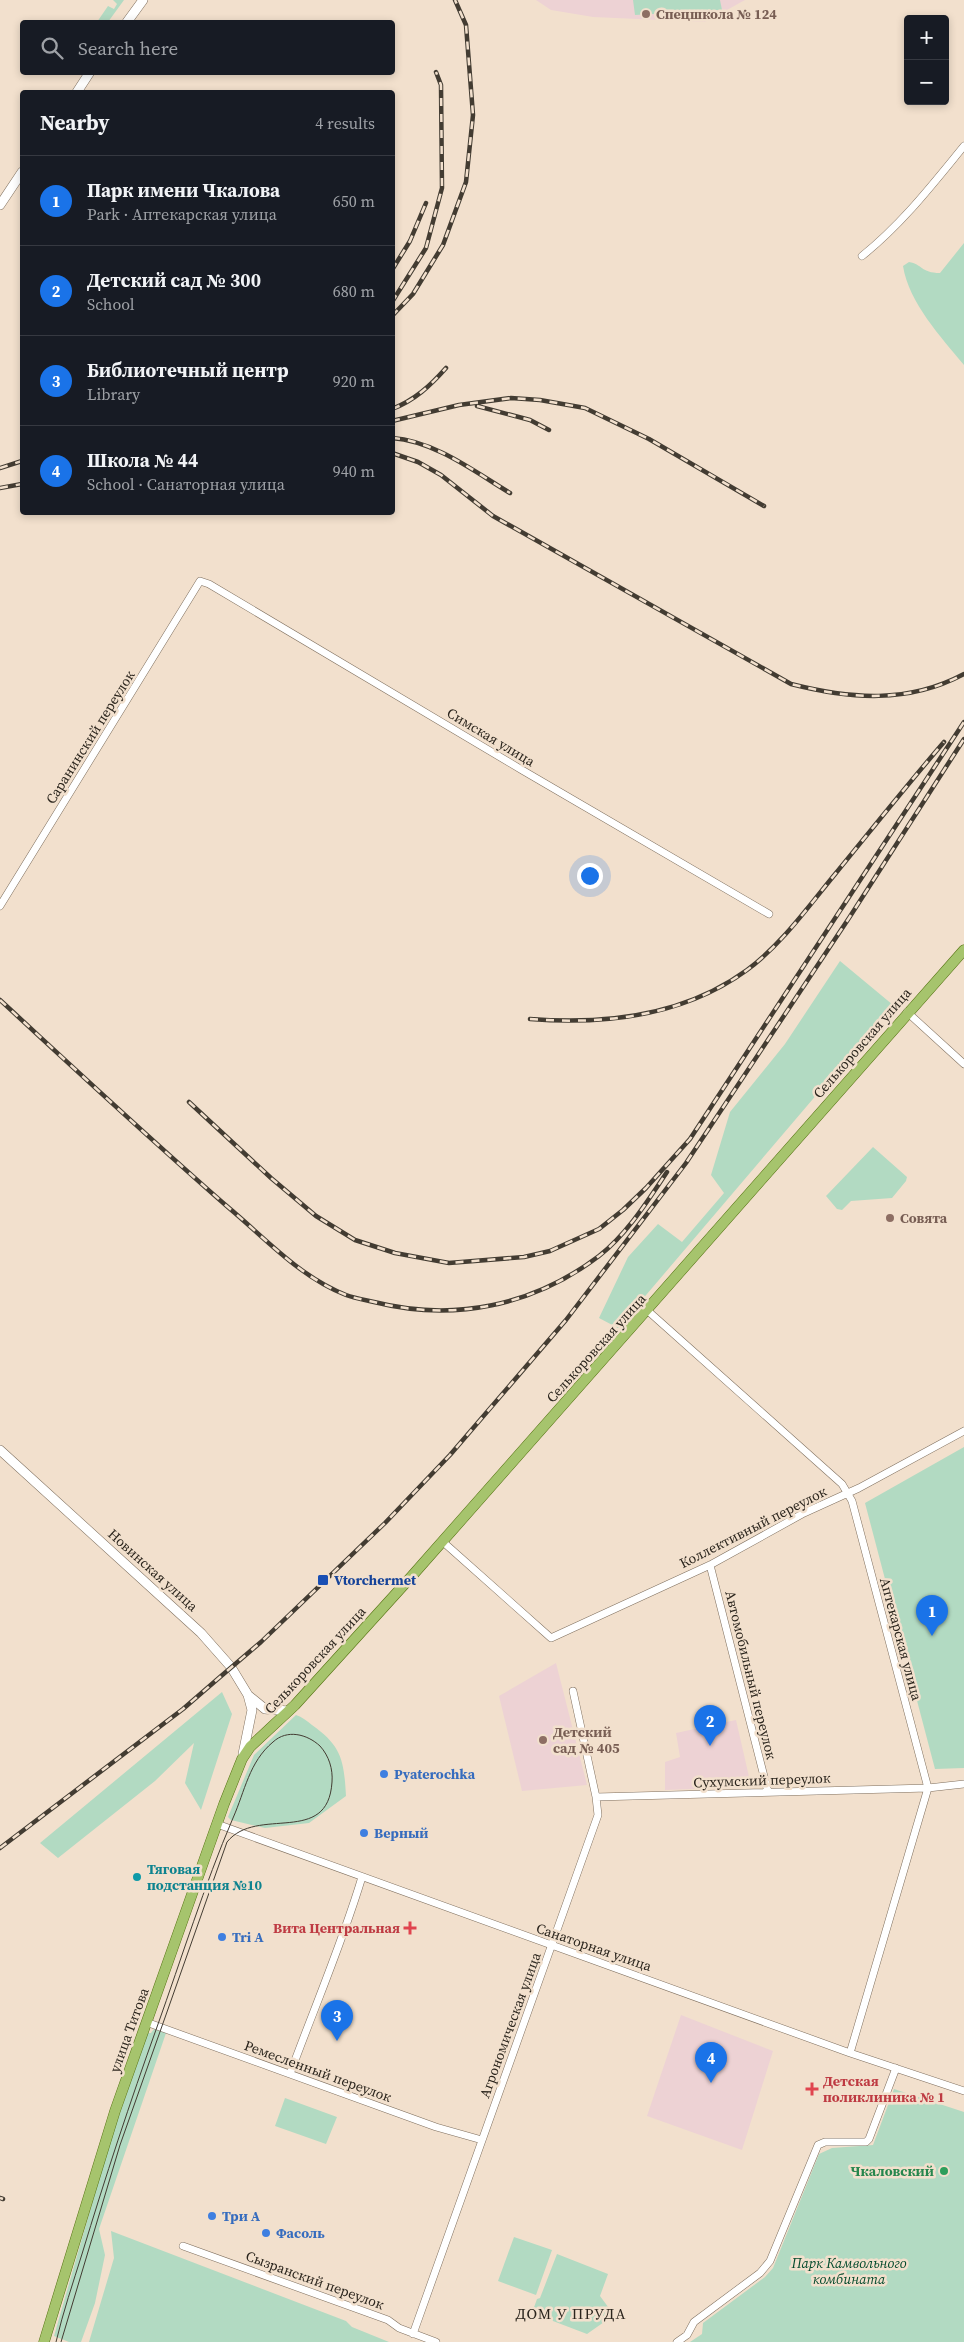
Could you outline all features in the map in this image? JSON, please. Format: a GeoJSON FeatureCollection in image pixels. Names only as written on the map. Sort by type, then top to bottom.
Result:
{"type":"FeatureCollection","features":[{"type":"Feature","properties":{"kind":"main road"},"geometry":{"type":"LineString","coordinates":[[128,20],[143,0]]}},
{"type":"Feature","properties":{"kind":"main road"},"geometry":{"type":"LineString","coordinates":[[78,90],[88,75]]}},
{"type":"Feature","properties":{"kind":"main road"},"geometry":{"type":"LineString","coordinates":[[0,205],[20,175]]}},
{"type":"Feature","properties":{"kind":"main road","name":"Селькоровская улица"},"geometry":{"type":"LineString","coordinates":[[242,1759],[250,1747],[288,1711],[442,1541],[648,1310],[907,1012],[964,950]]}},
{"type":"Feature","properties":{"kind":"main road","name":"Новинская улица"},"geometry":{"type":"LineString","coordinates":[[0,1450],[201,1633],[231,1668],[248,1696],[252,1710],[249,1732]]}},
{"type":"Feature","properties":{"kind":"main road"},"geometry":{"type":"LineString","coordinates":[[248,1696],[266,1709],[288,1711]]}},
{"type":"Feature","properties":{"kind":"main road","name":"улица Титова"},"geometry":{"type":"LineString","coordinates":[[44,2342],[115,2111],[242,1759],[249,1732]]}},
{"type":"Feature","properties":{"kind":"street"},"geometry":{"type":"LineString","coordinates":[[862,256],[886,237],[908,214],[964,146]]}},
{"type":"Feature","properties":{"kind":"street","name":"Саранинский переулок"},"geometry":{"type":"LineString","coordinates":[[0,906],[200,581]]}},
{"type":"Feature","properties":{"kind":"street","name":"Симская улица"},"geometry":{"type":"LineString","coordinates":[[200,581],[209,584],[769,914]]}},
{"type":"Feature","properties":{"kind":"street"},"geometry":{"type":"LineString","coordinates":[[907,1012],[964,1064]]}},
{"type":"Feature","properties":{"kind":"street","name":"Аптекарская улица"},"geometry":{"type":"LineString","coordinates":[[648,1310],[842,1484],[848,1492],[852,1501],[928,1788]]}},
{"type":"Feature","properties":{"kind":"street","name":"Коллективный переулок"},"geometry":{"type":"LineString","coordinates":[[442,1541],[551,1638],[710,1565],[804,1513],[964,1431]]}},
{"type":"Feature","properties":{"kind":"street","name":"Автомобильный переулок"},"geometry":{"type":"LineString","coordinates":[[710,1565],[768,1792]]}},
{"type":"Feature","properties":{"kind":"street","name":"Агрономическая улица"},"geometry":{"type":"LineString","coordinates":[[413,2334],[598,1815],[596,1797],[573,1691]]}},
{"type":"Feature","properties":{"kind":"street","name":"Сухумский переулок"},"geometry":{"type":"LineString","coordinates":[[596,1797],[928,1788],[964,1784]]}},
{"type":"Feature","properties":{"kind":"street"},"geometry":{"type":"LineString","coordinates":[[850,2053],[928,1788]]}},
{"type":"Feature","properties":{"kind":"street","name":"Санаторная улица"},"geometry":{"type":"LineString","coordinates":[[217,1824],[850,2053],[964,2091]]}},
{"type":"Feature","properties":{"kind":"street"},"geometry":{"type":"LineString","coordinates":[[290,2074],[335,1952],[348,1924],[362,1877]]}},
{"type":"Feature","properties":{"kind":"street","name":"Ремесленный переулок"},"geometry":{"type":"LineString","coordinates":[[146,2022],[436,2127],[482,2140]]}},
{"type":"Feature","properties":{"kind":"street"},"geometry":{"type":"LineString","coordinates":[[677,2342],[687,2335],[694,2322],[760,2273],[770,2261],[818,2145],[824,2142],[866,2142],[869,2140],[896,2068]]}},
{"type":"Feature","properties":{"kind":"street","name":"Сызранский переулок"},"geometry":{"type":"LineString","coordinates":[[183,2246],[388,2320],[399,2328],[436,2342]]}},
{"type":"Feature","properties":{"kind":"shaded area","name":"Спецшкола № 124"},"geometry":{"type":"Polygon","coordinates":[[[536,0],[745,0],[705,22],[593,17],[551,10],[536,0]]]}},
{"type":"Feature","properties":{"kind":"shaded area","name":"Детский сад № 405"},"geometry":{"type":"Polygon","coordinates":[[[556,1663],[587,1785],[522,1791],[499,1696],[556,1663]]]}},
{"type":"Feature","properties":{"kind":"shaded area"},"geometry":{"type":"Polygon","coordinates":[[[736,1720],[750,1781],[747,1787],[665,1790],[665,1762],[680,1757],[676,1733],[736,1720]]]}},
{"type":"Feature","properties":{"kind":"shaded area"},"geometry":{"type":"Polygon","coordinates":[[[681,2015],[773,2051],[742,2150],[647,2116],[681,2015]]]}},
{"type":"Feature","properties":{"kind":"green space"},"geometry":{"type":"Polygon","coordinates":[[[113,0],[124,0],[109,20],[98,20],[108,6],[114,9],[117,4],[113,0]]]}},
{"type":"Feature","properties":{"kind":"green space"},"geometry":{"type":"Polygon","coordinates":[[[633,0],[720,0],[722,10],[635,15],[633,0]]]}},
{"type":"Feature","properties":{"kind":"green space"},"geometry":{"type":"Polygon","coordinates":[[[964,243],[964,365],[927,319],[906,280],[903,266],[909,262],[929,272],[940,273],[964,243]]]}},
{"type":"Feature","properties":{"kind":"green space"},"geometry":{"type":"Polygon","coordinates":[[[840,961],[893,1005],[618,1328],[599,1318],[628,1257],[658,1224],[682,1242],[724,1193],[711,1175],[730,1112],[785,1044],[840,961]]]}},
{"type":"Feature","properties":{"kind":"green space"},"geometry":{"type":"Polygon","coordinates":[[[873,1147],[907,1177],[906,1181],[892,1198],[851,1201],[842,1210],[837,1209],[826,1196],[873,1147]]]}},
{"type":"Feature","properties":{"kind":"green space"},"geometry":{"type":"Polygon","coordinates":[[[964,1447],[964,1768],[935,1769],[865,1503],[964,1447]]]}},
{"type":"Feature","properties":{"kind":"green space"},"geometry":{"type":"Polygon","coordinates":[[[222,1692],[232,1714],[201,1810],[185,1783],[194,1743],[155,1781],[58,1858],[40,1843],[222,1692]]]}},
{"type":"Feature","properties":{"kind":"green space"},"geometry":{"type":"Polygon","coordinates":[[[296,1715],[304,1719],[330,1740],[340,1755],[346,1796],[309,1823],[265,1828],[231,1820],[228,1817],[254,1755],[296,1715]]]}},
{"type":"Feature","properties":{"kind":"green space"},"geometry":{"type":"Polygon","coordinates":[[[154,2029],[166,2033],[99,2229],[105,2255],[95,2303],[81,2342],[69,2342],[54,2336],[110,2141],[148,2033],[151,2033],[154,2029]]]}},
{"type":"Feature","properties":{"kind":"green space","name":"Парк Камвольного комбината"},"geometry":{"type":"Polygon","coordinates":[[[894,2089],[964,2112],[964,2342],[690,2342],[702,2334],[703,2323],[765,2277],[773,2268],[819,2154],[832,2148],[873,2145],[894,2089]]]}},
{"type":"Feature","properties":{"kind":"green space"},"geometry":{"type":"Polygon","coordinates":[[[285,2098],[337,2117],[326,2144],[275,2126],[285,2098]]]}},
{"type":"Feature","properties":{"kind":"green space"},"geometry":{"type":"Polygon","coordinates":[[[111,2231],[346,2321],[352,2327],[389,2342],[89,2342],[114,2258],[111,2231]]]}},
{"type":"Feature","properties":{"kind":"green space"},"geometry":{"type":"Polygon","coordinates":[[[514,2237],[552,2250],[536,2295],[498,2281],[514,2237]]]}},
{"type":"Feature","properties":{"kind":"green space"},"geometry":{"type":"Polygon","coordinates":[[[557,2254],[608,2274],[600,2296],[614,2315],[587,2334],[532,2313],[537,2299],[540,2298],[557,2254]]]}},
{"type":"Feature","properties":{"kind":"tram line"},"geometry":{"type":"LineString","coordinates":[[56,2342],[68,2298],[127,2112],[212,1870],[248,1777],[265,1750],[279,1738],[291,1734],[309,1738],[320,1746],[330,1763],[332,1782],[328,1802],[318,1814],[305,1820],[255,1826],[240,1831],[227,1842],[120,2145],[61,2342]]}},
{"type":"Feature","properties":{"kind":"railway"},"geometry":{"type":"LineString","coordinates":[[395,313],[413,294],[443,245],[466,182],[473,115],[466,25],[455,0]]}},
{"type":"Feature","properties":{"kind":"railway"},"geometry":{"type":"LineString","coordinates":[[395,297],[426,248],[442,188],[441,85],[436,72]]}},
{"type":"Feature","properties":{"kind":"railway"},"geometry":{"type":"LineString","coordinates":[[395,265],[410,241],[426,203]]}},
{"type":"Feature","properties":{"kind":"railway"},"geometry":{"type":"LineString","coordinates":[[395,408],[422,392],[446,368]]}},
{"type":"Feature","properties":{"kind":"railway"},"geometry":{"type":"LineString","coordinates":[[395,420],[459,405],[511,398],[540,400],[585,408],[649,439],[764,506]]}},
{"type":"Feature","properties":{"kind":"railway"},"geometry":{"type":"LineString","coordinates":[[477,406],[530,420],[549,430]]}},
{"type":"Feature","properties":{"kind":"railway"},"geometry":{"type":"LineString","coordinates":[[395,438],[408,440],[439,451],[469,467],[510,493]]}},
{"type":"Feature","properties":{"kind":"railway"},"geometry":{"type":"LineString","coordinates":[[395,454],[418,462],[441,475],[493,516],[791,684],[835,693],[879,696],[922,690],[943,684],[964,674]]}},
{"type":"Feature","properties":{"kind":"railway"},"geometry":{"type":"LineString","coordinates":[[0,468],[20,462]]}},
{"type":"Feature","properties":{"kind":"railway"},"geometry":{"type":"LineString","coordinates":[[0,488],[20,484]]}},
{"type":"Feature","properties":{"kind":"railway"},"geometry":{"type":"LineString","coordinates":[[189,1102],[271,1178],[316,1216],[355,1240],[395,1253],[449,1263],[524,1257],[550,1251],[599,1229],[646,1188],[690,1139],[964,722]]}},
{"type":"Feature","properties":{"kind":"railway"},"geometry":{"type":"LineString","coordinates":[[0,1848],[183,1709],[261,1642],[385,1523],[450,1455],[566,1320],[686,1163],[849,918],[964,739]]}},
{"type":"Feature","properties":{"kind":"railway"},"geometry":{"type":"LineString","coordinates":[[530,1019],[587,1020],[643,1014],[697,998],[723,986],[747,970],[772,949],[794,924],[944,742]]}},
{"type":"Feature","properties":{"kind":"railway"},"geometry":{"type":"LineString","coordinates":[[0,1000],[171,1157],[284,1256],[329,1287],[356,1298],[404,1308],[434,1310],[492,1305],[520,1298],[574,1273],[599,1256],[619,1238],[667,1172]]}},
{"type":"Feature","properties":{"kind":"place","name":"Спецшкола № 124"},"geometry":{"type":"Point","coordinates":[646,14]}},
{"type":"Feature","properties":{"kind":"place","name":"Совята"},"geometry":{"type":"Point","coordinates":[890,1218]}},
{"type":"Feature","properties":{"kind":"place","name":"Vtorchermet"},"geometry":{"type":"Point","coordinates":[323,1580]}},
{"type":"Feature","properties":{"kind":"place","name":"Парк имени Чкалова"},"geometry":{"type":"Point","coordinates":[932,1636]}},
{"type":"Feature","properties":{"kind":"place","name":"Детский сад № 405"},"geometry":{"type":"Point","coordinates":[543,1740]}},
{"type":"Feature","properties":{"kind":"place","name":"Детский сад № 300"},"geometry":{"type":"Point","coordinates":[710,1746]}},
{"type":"Feature","properties":{"kind":"place","name":"Pyaterochka"},"geometry":{"type":"Point","coordinates":[384,1774]}},
{"type":"Feature","properties":{"kind":"place","name":"Верный"},"geometry":{"type":"Point","coordinates":[364,1833]}},
{"type":"Feature","properties":{"kind":"place","name":"Тяговая подстанция №10"},"geometry":{"type":"Point","coordinates":[137,1877]}},
{"type":"Feature","properties":{"kind":"place","name":"Вита Центральная"},"geometry":{"type":"Point","coordinates":[410,1928]}},
{"type":"Feature","properties":{"kind":"place","name":"Tri A"},"geometry":{"type":"Point","coordinates":[222,1937]}},
{"type":"Feature","properties":{"kind":"place","name":"Библиотечный центр"},"geometry":{"type":"Point","coordinates":[337,2041]}},
{"type":"Feature","properties":{"kind":"place","name":"Школа № 44"},"geometry":{"type":"Point","coordinates":[711,2083]}},
{"type":"Feature","properties":{"kind":"place","name":"Детская поликлиника № 1"},"geometry":{"type":"Point","coordinates":[812,2089]}},
{"type":"Feature","properties":{"kind":"place","name":"Чкаловский"},"geometry":{"type":"Point","coordinates":[944,2171]}},
{"type":"Feature","properties":{"kind":"place","name":"Три А"},"geometry":{"type":"Point","coordinates":[212,2216]}},
{"type":"Feature","properties":{"kind":"place","name":"Фасоль"},"geometry":{"type":"Point","coordinates":[266,2233]}},
{"type":"Feature","properties":{"kind":"district","name":"ДОМ У ПРУДА"},"geometry":{"type":"Point","coordinates":[571,2313]}}]}
